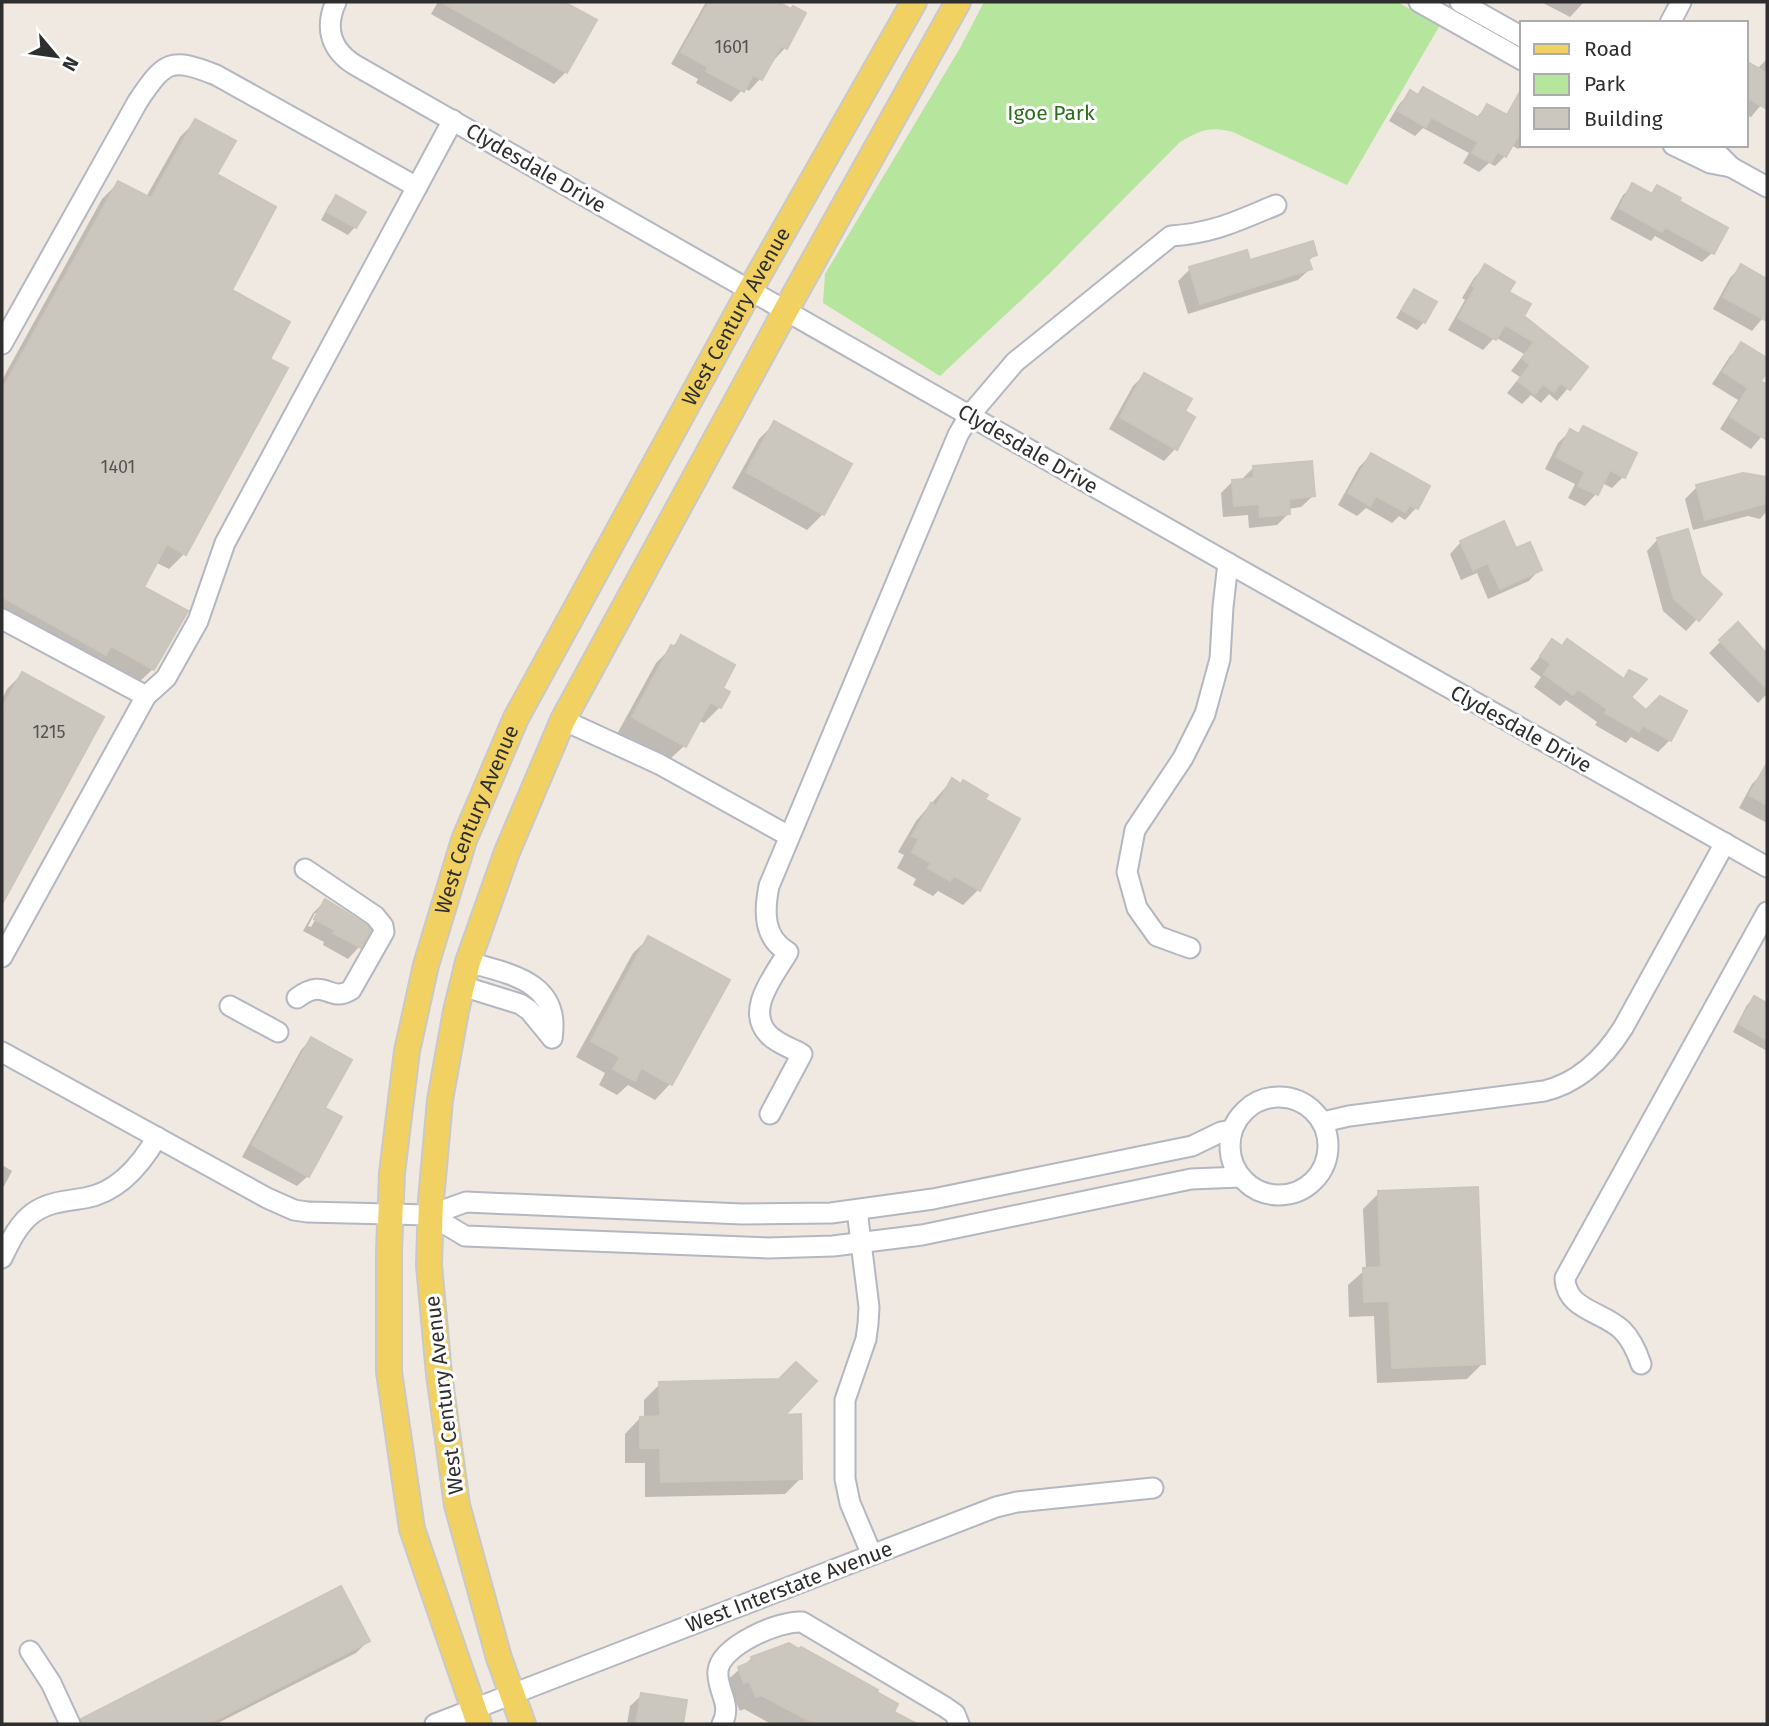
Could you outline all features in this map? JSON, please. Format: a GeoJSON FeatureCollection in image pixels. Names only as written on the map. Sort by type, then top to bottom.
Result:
{"type":"FeatureCollection","features":[{"type":"Feature","properties":{"kind":"main road","name":"West Century Avenue"},"geometry":{"type":"LineString","coordinates":[[476,1716],[412,1529],[389,1372],[389,1214],[397,1115],[412,1021],[433,937],[475,812],[516,718],[750,290],[914,2]]}},
{"type":"Feature","properties":{"kind":"main road","name":"West Century Avenue"},"geometry":{"type":"LineString","coordinates":[[523,1724],[499,1658],[457,1505],[429,1265],[430,1215],[440,1100],[468,962],[507,852],[563,720],[786,310],[958,2]]}},
{"type":"Feature","properties":{"kind":"street","name":"Clydesdale Drive"},"geometry":{"type":"LineString","coordinates":[[336,2],[331,15],[330,32],[340,54],[969,416],[1767,867]]}},
{"type":"Feature","properties":{"kind":"street"},"geometry":{"type":"LineString","coordinates":[[1419,2],[1520,59]]}},
{"type":"Feature","properties":{"kind":"street"},"geometry":{"type":"LineString","coordinates":[[1460,2],[1520,36]]}},
{"type":"Feature","properties":{"kind":"street"},"geometry":{"type":"LineString","coordinates":[[1671,21],[1682,2]]}},
{"type":"Feature","properties":{"kind":"street"},"geometry":{"type":"LineString","coordinates":[[2,344],[138,101],[159,73],[169,65],[183,64],[216,75],[417,187]]}},
{"type":"Feature","properties":{"kind":"street"},"geometry":{"type":"LineString","coordinates":[[2,957],[146,696],[166,678],[198,621],[225,542],[453,120]]}},
{"type":"Feature","properties":{"kind":"street"},"geometry":{"type":"LineString","coordinates":[[1677,147],[1710,163],[1731,167]]}},
{"type":"Feature","properties":{"kind":"street"},"geometry":{"type":"LineString","coordinates":[[1711,147],[1731,167],[1767,187]]}},
{"type":"Feature","properties":{"kind":"street"},"geometry":{"type":"LineString","coordinates":[[769,1114],[802,1054],[769,1035],[764,1029],[759,1011],[762,996],[788,951],[777,946],[771,937],[766,907],[772,876],[958,435],[969,416],[1015,362],[1171,236],[1201,234],[1218,229],[1276,205]]}},
{"type":"Feature","properties":{"kind":"street"},"geometry":{"type":"LineString","coordinates":[[1190,948],[1157,936],[1137,908],[1127,873],[1135,830],[1183,758],[1205,714],[1220,659],[1228,563]]}},
{"type":"Feature","properties":{"kind":"street"},"geometry":{"type":"LineString","coordinates":[[2,618],[146,696]]}},
{"type":"Feature","properties":{"kind":"street"},"geometry":{"type":"LineString","coordinates":[[563,720],[659,764],[789,836]]}},
{"type":"Feature","properties":{"kind":"street"},"geometry":{"type":"LineString","coordinates":[[1323,1122],[1349,1116],[1544,1091],[1564,1085],[1587,1070],[1608,1050],[1623,1028],[1725,843]]}},
{"type":"Feature","properties":{"kind":"street"},"geometry":{"type":"LineString","coordinates":[[297,998],[309,990],[320,988],[336,995],[351,990],[384,932],[375,916],[305,869]]}},
{"type":"Feature","properties":{"kind":"street"},"geometry":{"type":"LineString","coordinates":[[1641,1364],[1631,1340],[1623,1331],[1570,1297],[1564,1278],[1767,912]]}},
{"type":"Feature","properties":{"kind":"street"},"geometry":{"type":"LineString","coordinates":[[462,986],[520,1004],[529,1010],[552,1038],[554,1026],[549,1004],[534,986],[515,975],[468,962]]}},
{"type":"Feature","properties":{"kind":"street"},"geometry":{"type":"LineString","coordinates":[[230,1006],[278,1032]]}},
{"type":"Feature","properties":{"kind":"street"},"geometry":{"type":"LineString","coordinates":[[2,1052],[294,1210],[430,1215],[466,1202],[741,1214],[858,1210],[933,1199],[1192,1146],[1221,1132],[1232,1130]]}},
{"type":"Feature","properties":{"kind":"street"},"geometry":{"type":"LineString","coordinates":[[1283,1096],[1299,1100],[1313,1109],[1323,1122],[1328,1137],[1328,1154],[1323,1169],[1313,1182],[1299,1191],[1283,1195],[1267,1194],[1240,1177],[1232,1162],[1232,1130],[1240,1115],[1252,1104],[1283,1096]]}},
{"type":"Feature","properties":{"kind":"street"},"geometry":{"type":"LineString","coordinates":[[2,1258],[15,1234],[32,1214],[49,1204],[93,1196],[116,1185],[139,1165],[157,1137]]}},
{"type":"Feature","properties":{"kind":"street"},"geometry":{"type":"LineString","coordinates":[[430,1215],[465,1236],[768,1248],[862,1243],[944,1231],[1191,1179],[1240,1177]]}},
{"type":"Feature","properties":{"kind":"street"},"geometry":{"type":"LineString","coordinates":[[858,1210],[869,1307],[863,1348],[845,1400],[845,1479],[850,1503],[872,1555]]}},
{"type":"Feature","properties":{"kind":"street","name":"West Interstate Avenue"},"geometry":{"type":"LineString","coordinates":[[435,1724],[476,1716],[511,1695],[996,1507],[1017,1502],[1153,1488]]}},
{"type":"Feature","properties":{"kind":"street"},"geometry":{"type":"LineString","coordinates":[[722,1724],[726,1708],[718,1672],[723,1658],[735,1646],[790,1621],[802,1622],[946,1707],[955,1714],[959,1724]]}},
{"type":"Feature","properties":{"kind":"street"},"geometry":{"type":"LineString","coordinates":[[30,1651],[57,1695],[70,1724]]}},
{"type":"Feature","properties":{"kind":"green space","name":"Igoe Park"},"geometry":{"type":"Polygon","coordinates":[[[984,2],[1397,2],[1440,25],[1347,185],[1233,132],[1212,129],[1194,135],[1180,142],[1049,274],[940,376],[823,303],[825,274],[960,48],[984,2]]]}},
{"type":"Feature","properties":{"kind":"building"},"geometry":{"type":"Polygon","coordinates":[[[441,2],[564,2],[597,20],[567,73],[441,2]]]}},
{"type":"Feature","properties":{"kind":"building"},"geometry":{"type":"Polygon","coordinates":[[[709,2],[778,2],[806,13],[787,49],[781,46],[762,80],[753,75],[744,92],[706,71],[708,67],[681,52],[709,2]]]}},
{"type":"Feature","properties":{"kind":"building"},"geometry":{"type":"Polygon","coordinates":[[[1748,62],[1767,73],[1767,109],[1748,98],[1748,62]]]}},
{"type":"Feature","properties":{"kind":"building"},"geometry":{"type":"Polygon","coordinates":[[[1423,87],[1479,118],[1487,104],[1507,115],[1520,92],[1520,132],[1506,157],[1497,152],[1491,163],[1472,153],[1478,142],[1431,117],[1426,127],[1398,111],[1410,90],[1418,95],[1423,87]]]}},
{"type":"Feature","properties":{"kind":"building"},"geometry":{"type":"Polygon","coordinates":[[[195,119],[236,141],[217,174],[276,207],[232,290],[290,322],[270,359],[288,368],[186,555],[167,544],[144,587],[188,611],[154,670],[111,646],[106,655],[2,597],[2,390],[118,181],[151,198],[195,119]]]}},
{"type":"Feature","properties":{"kind":"building"},"geometry":{"type":"Polygon","coordinates":[[[1632,183],[1652,194],[1657,185],[1681,198],[1679,201],[1728,228],[1714,254],[1665,227],[1662,232],[1619,208],[1632,183]]]}},
{"type":"Feature","properties":{"kind":"building"},"geometry":{"type":"Polygon","coordinates":[[[336,195],[366,212],[356,228],[327,212],[336,195]]]}},
{"type":"Feature","properties":{"kind":"building"},"geometry":{"type":"Polygon","coordinates":[[[1313,241],[1317,255],[1308,258],[1312,269],[1200,304],[1189,267],[1247,250],[1250,260],[1313,241]]]}},
{"type":"Feature","properties":{"kind":"building"},"geometry":{"type":"Polygon","coordinates":[[[1485,264],[1515,282],[1509,292],[1531,304],[1524,316],[1588,367],[1570,390],[1561,383],[1554,392],[1543,384],[1535,394],[1518,381],[1530,365],[1522,358],[1534,342],[1505,325],[1496,340],[1458,318],[1485,264]]]}},
{"type":"Feature","properties":{"kind":"building"},"geometry":{"type":"Polygon","coordinates":[[[1741,264],[1767,279],[1767,321],[1723,297],[1741,264]]]}},
{"type":"Feature","properties":{"kind":"building"},"geometry":{"type":"Polygon","coordinates":[[[1414,289],[1437,302],[1425,323],[1402,310],[1414,289]]]}},
{"type":"Feature","properties":{"kind":"building"},"geometry":{"type":"Polygon","coordinates":[[[1741,342],[1767,358],[1767,372],[1761,381],[1767,385],[1767,440],[1730,417],[1748,388],[1723,372],[1741,342]]]}},
{"type":"Feature","properties":{"kind":"building"},"geometry":{"type":"Polygon","coordinates":[[[1144,373],[1192,399],[1185,411],[1195,417],[1177,450],[1120,417],[1144,373]]]}},
{"type":"Feature","properties":{"kind":"building"},"geometry":{"type":"Polygon","coordinates":[[[774,421],[852,464],[824,515],[746,472],[774,421]]]}},
{"type":"Feature","properties":{"kind":"building"},"geometry":{"type":"Polygon","coordinates":[[[1583,426],[1637,453],[1625,478],[1610,470],[1598,495],[1578,486],[1585,472],[1556,457],[1570,429],[1579,434],[1583,426]]]}},
{"type":"Feature","properties":{"kind":"building"},"geometry":{"type":"Polygon","coordinates":[[[1371,453],[1430,486],[1418,509],[1410,505],[1405,512],[1376,496],[1370,506],[1348,493],[1371,453]]]}},
{"type":"Feature","properties":{"kind":"building"},"geometry":{"type":"Polygon","coordinates":[[[1312,461],[1315,496],[1289,499],[1290,514],[1260,517],[1259,504],[1234,506],[1232,480],[1254,478],[1253,466],[1312,461]]]}},
{"type":"Feature","properties":{"kind":"building"},"geometry":{"type":"Polygon","coordinates":[[[1743,473],[1767,477],[1767,503],[1705,520],[1696,485],[1743,473]]]}},
{"type":"Feature","properties":{"kind":"building"},"geometry":{"type":"Polygon","coordinates":[[[1504,521],[1516,548],[1530,542],[1542,570],[1500,589],[1488,563],[1473,570],[1460,541],[1504,521]]]}},
{"type":"Feature","properties":{"kind":"building"},"geometry":{"type":"Polygon","coordinates":[[[1688,529],[1701,575],[1722,594],[1699,621],[1674,599],[1657,538],[1688,529]]]}},
{"type":"Feature","properties":{"kind":"building"},"geometry":{"type":"Polygon","coordinates":[[[1738,622],[1767,654],[1767,689],[1719,640],[1738,622]]]}},
{"type":"Feature","properties":{"kind":"building"},"geometry":{"type":"Polygon","coordinates":[[[681,635],[735,665],[723,688],[730,692],[721,708],[710,702],[686,747],[632,717],[671,645],[675,647],[681,635]]]}},
{"type":"Feature","properties":{"kind":"building"},"geometry":{"type":"Polygon","coordinates":[[[1552,639],[1562,646],[1567,639],[1624,679],[1629,670],[1647,679],[1631,697],[1646,710],[1660,696],[1687,711],[1671,741],[1642,725],[1639,732],[1605,713],[1607,709],[1578,689],[1573,695],[1544,674],[1551,664],[1540,656],[1552,639]]]}},
{"type":"Feature","properties":{"kind":"building"},"geometry":{"type":"Polygon","coordinates":[[[22,672],[104,717],[2,904],[2,708],[22,672]]]}},
{"type":"Feature","properties":{"kind":"building"},"geometry":{"type":"Polygon","coordinates":[[[1767,763],[1767,805],[1749,795],[1767,763]]]}},
{"type":"Feature","properties":{"kind":"building"},"geometry":{"type":"Polygon","coordinates":[[[952,778],[961,784],[963,780],[988,795],[985,799],[1020,819],[980,891],[954,876],[950,881],[928,868],[931,863],[912,852],[919,839],[912,836],[931,803],[936,806],[952,778]]]}},
{"type":"Feature","properties":{"kind":"building"},"geometry":{"type":"Polygon","coordinates":[[[325,899],[371,930],[361,948],[314,919],[325,899]]]}},
{"type":"Feature","properties":{"kind":"building"},"geometry":{"type":"Polygon","coordinates":[[[648,936],[730,980],[672,1085],[641,1068],[635,1081],[613,1069],[620,1057],[591,1041],[648,936]]]}},
{"type":"Feature","properties":{"kind":"building"},"geometry":{"type":"Polygon","coordinates":[[[1754,996],[1767,1003],[1767,1040],[1739,1024],[1754,996]]]}},
{"type":"Feature","properties":{"kind":"building"},"geometry":{"type":"Polygon","coordinates":[[[311,1037],[352,1060],[325,1108],[342,1117],[309,1177],[252,1145],[311,1037]]]}},
{"type":"Feature","properties":{"kind":"building"},"geometry":{"type":"Polygon","coordinates":[[[1478,1187],[1485,1364],[1392,1368],[1389,1301],[1364,1302],[1363,1268],[1381,1267],[1378,1191],[1478,1187]]]}},
{"type":"Feature","properties":{"kind":"building"},"geometry":{"type":"Polygon","coordinates":[[[796,1362],[817,1381],[785,1415],[801,1414],[802,1479],[661,1482],[660,1448],[640,1448],[640,1417],[660,1416],[659,1382],[779,1379],[796,1362]]]}},
{"type":"Feature","properties":{"kind":"building"},"geometry":{"type":"Polygon","coordinates":[[[341,1586],[370,1641],[208,1724],[82,1724],[81,1719],[341,1586]]]}},
{"type":"Feature","properties":{"kind":"building"},"geometry":{"type":"Polygon","coordinates":[[[789,1643],[878,1690],[877,1692],[898,1704],[894,1712],[917,1724],[815,1724],[761,1695],[756,1697],[749,1681],[744,1683],[738,1667],[753,1661],[751,1657],[789,1643]]]}},
{"type":"Feature","properties":{"kind":"building"},"geometry":{"type":"Polygon","coordinates":[[[641,1693],[687,1700],[683,1724],[636,1724],[641,1693]]]}}]}
